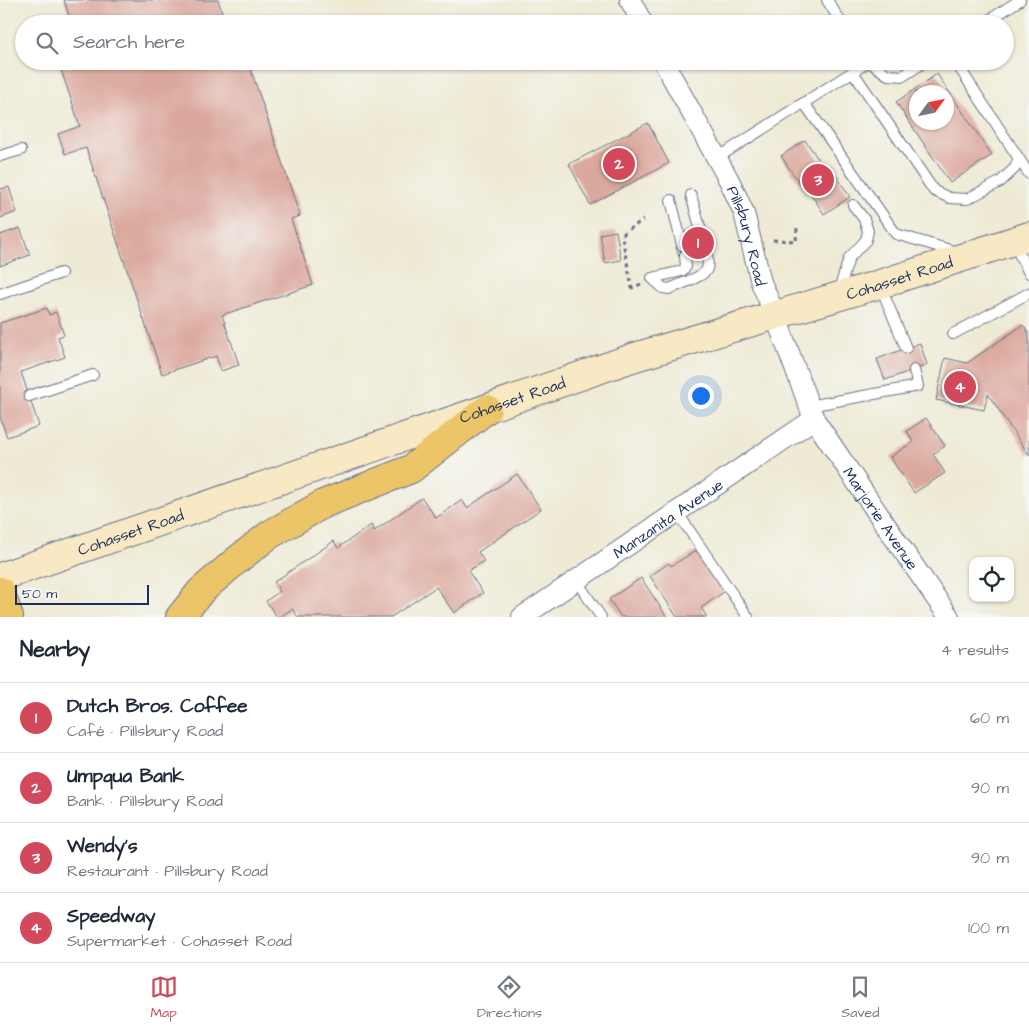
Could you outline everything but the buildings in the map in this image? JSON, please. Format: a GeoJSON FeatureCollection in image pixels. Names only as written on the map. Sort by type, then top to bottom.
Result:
{"type":"FeatureCollection","features":[{"type":"Feature","properties":{"kind":"highway"},"geometry":{"type":"LineString","coordinates":[[180,617],[201,591],[269,535],[322,504],[411,469],[487,408]]}},
{"type":"Feature","properties":{"kind":"highway"},"geometry":{"type":"LineString","coordinates":[[0,591],[9,617]]}},
{"type":"Feature","properties":{"kind":"main road","name":"Cohasset Road"},"geometry":{"type":"LineString","coordinates":[[0,577],[635,357],[880,284],[1021,238]]}},
{"type":"Feature","properties":{"kind":"street"},"geometry":{"type":"LineString","coordinates":[[630,0],[638,15]]}},
{"type":"Feature","properties":{"kind":"street","name":"Pillsbury Road"},"geometry":{"type":"LineString","coordinates":[[668,70],[730,182],[744,214],[761,282],[812,412]]}},
{"type":"Feature","properties":{"kind":"street","name":"Manzanita Avenue"},"geometry":{"type":"LineString","coordinates":[[522,617],[677,512],[812,412]]}},
{"type":"Feature","properties":{"kind":"street","name":"Marjorie Avenue"},"geometry":{"type":"LineString","coordinates":[[812,412],[891,533],[949,617]]}},
{"type":"Feature","properties":{"kind":"lane"},"geometry":{"type":"LineString","coordinates":[[826,0],[836,15]]}},
{"type":"Feature","properties":{"kind":"lane"},"geometry":{"type":"LineString","coordinates":[[998,15],[1020,0]]}},
{"type":"Feature","properties":{"kind":"lane"},"geometry":{"type":"LineString","coordinates":[[717,158],[856,70]]}},
{"type":"Feature","properties":{"kind":"lane"},"geometry":{"type":"LineString","coordinates":[[880,70],[888,75],[903,76],[912,70]]}},
{"type":"Feature","properties":{"kind":"lane"},"geometry":{"type":"LineString","coordinates":[[961,70],[1029,174]]}},
{"type":"Feature","properties":{"kind":"lane"},"geometry":{"type":"LineString","coordinates":[[853,72],[934,190],[950,198],[967,199],[1000,182],[1015,168],[1019,158]]}},
{"type":"Feature","properties":{"kind":"lane"},"geometry":{"type":"LineString","coordinates":[[804,103],[896,234],[968,256]]}},
{"type":"Feature","properties":{"kind":"lane"},"geometry":{"type":"LineString","coordinates":[[0,156],[21,150]]}},
{"type":"Feature","properties":{"kind":"lane"},"geometry":{"type":"LineString","coordinates":[[671,200],[684,250],[686,267],[682,271],[652,278],[663,288],[668,289],[704,274],[708,268],[705,245],[691,194]]}},
{"type":"Feature","properties":{"kind":"lane"},"geometry":{"type":"LineString","coordinates":[[837,297],[849,258],[866,240],[868,231],[864,219],[854,205]]}},
{"type":"Feature","properties":{"kind":"lane"},"geometry":{"type":"LineString","coordinates":[[1021,238],[1029,273]]}},
{"type":"Feature","properties":{"kind":"lane"},"geometry":{"type":"LineString","coordinates":[[0,294],[61,273]]}},
{"type":"Feature","properties":{"kind":"lane"},"geometry":{"type":"LineString","coordinates":[[880,284],[906,348]]}},
{"type":"Feature","properties":{"kind":"lane"},"geometry":{"type":"LineString","coordinates":[[953,334],[1029,293]]}},
{"type":"Feature","properties":{"kind":"lane"},"geometry":{"type":"LineString","coordinates":[[812,412],[918,386],[914,370]]}},
{"type":"Feature","properties":{"kind":"lane"},"geometry":{"type":"LineString","coordinates":[[29,396],[93,375]]}},
{"type":"Feature","properties":{"kind":"lane"},"geometry":{"type":"LineString","coordinates":[[677,512],[748,617]]}},
{"type":"Feature","properties":{"kind":"lane"},"geometry":{"type":"LineString","coordinates":[[576,580],[600,617]]}},
{"type":"Feature","properties":{"kind":"path"},"geometry":{"type":"LineString","coordinates":[[632,288],[622,237],[625,232],[643,220]]}},
{"type":"Feature","properties":{"kind":"path"},"geometry":{"type":"LineString","coordinates":[[773,240],[796,241],[797,228]]}},
{"type":"Feature","properties":{"kind":"place","name":"Umpqua Bank"},"geometry":{"type":"Point","coordinates":[619,164]}},
{"type":"Feature","properties":{"kind":"place","name":"Wendy's"},"geometry":{"type":"Point","coordinates":[818,180]}},
{"type":"Feature","properties":{"kind":"place","name":"Dutch Bros. Coffee"},"geometry":{"type":"Point","coordinates":[698,243]}},
{"type":"Feature","properties":{"kind":"place","name":"Speedway"},"geometry":{"type":"Point","coordinates":[960,387]}}]}
